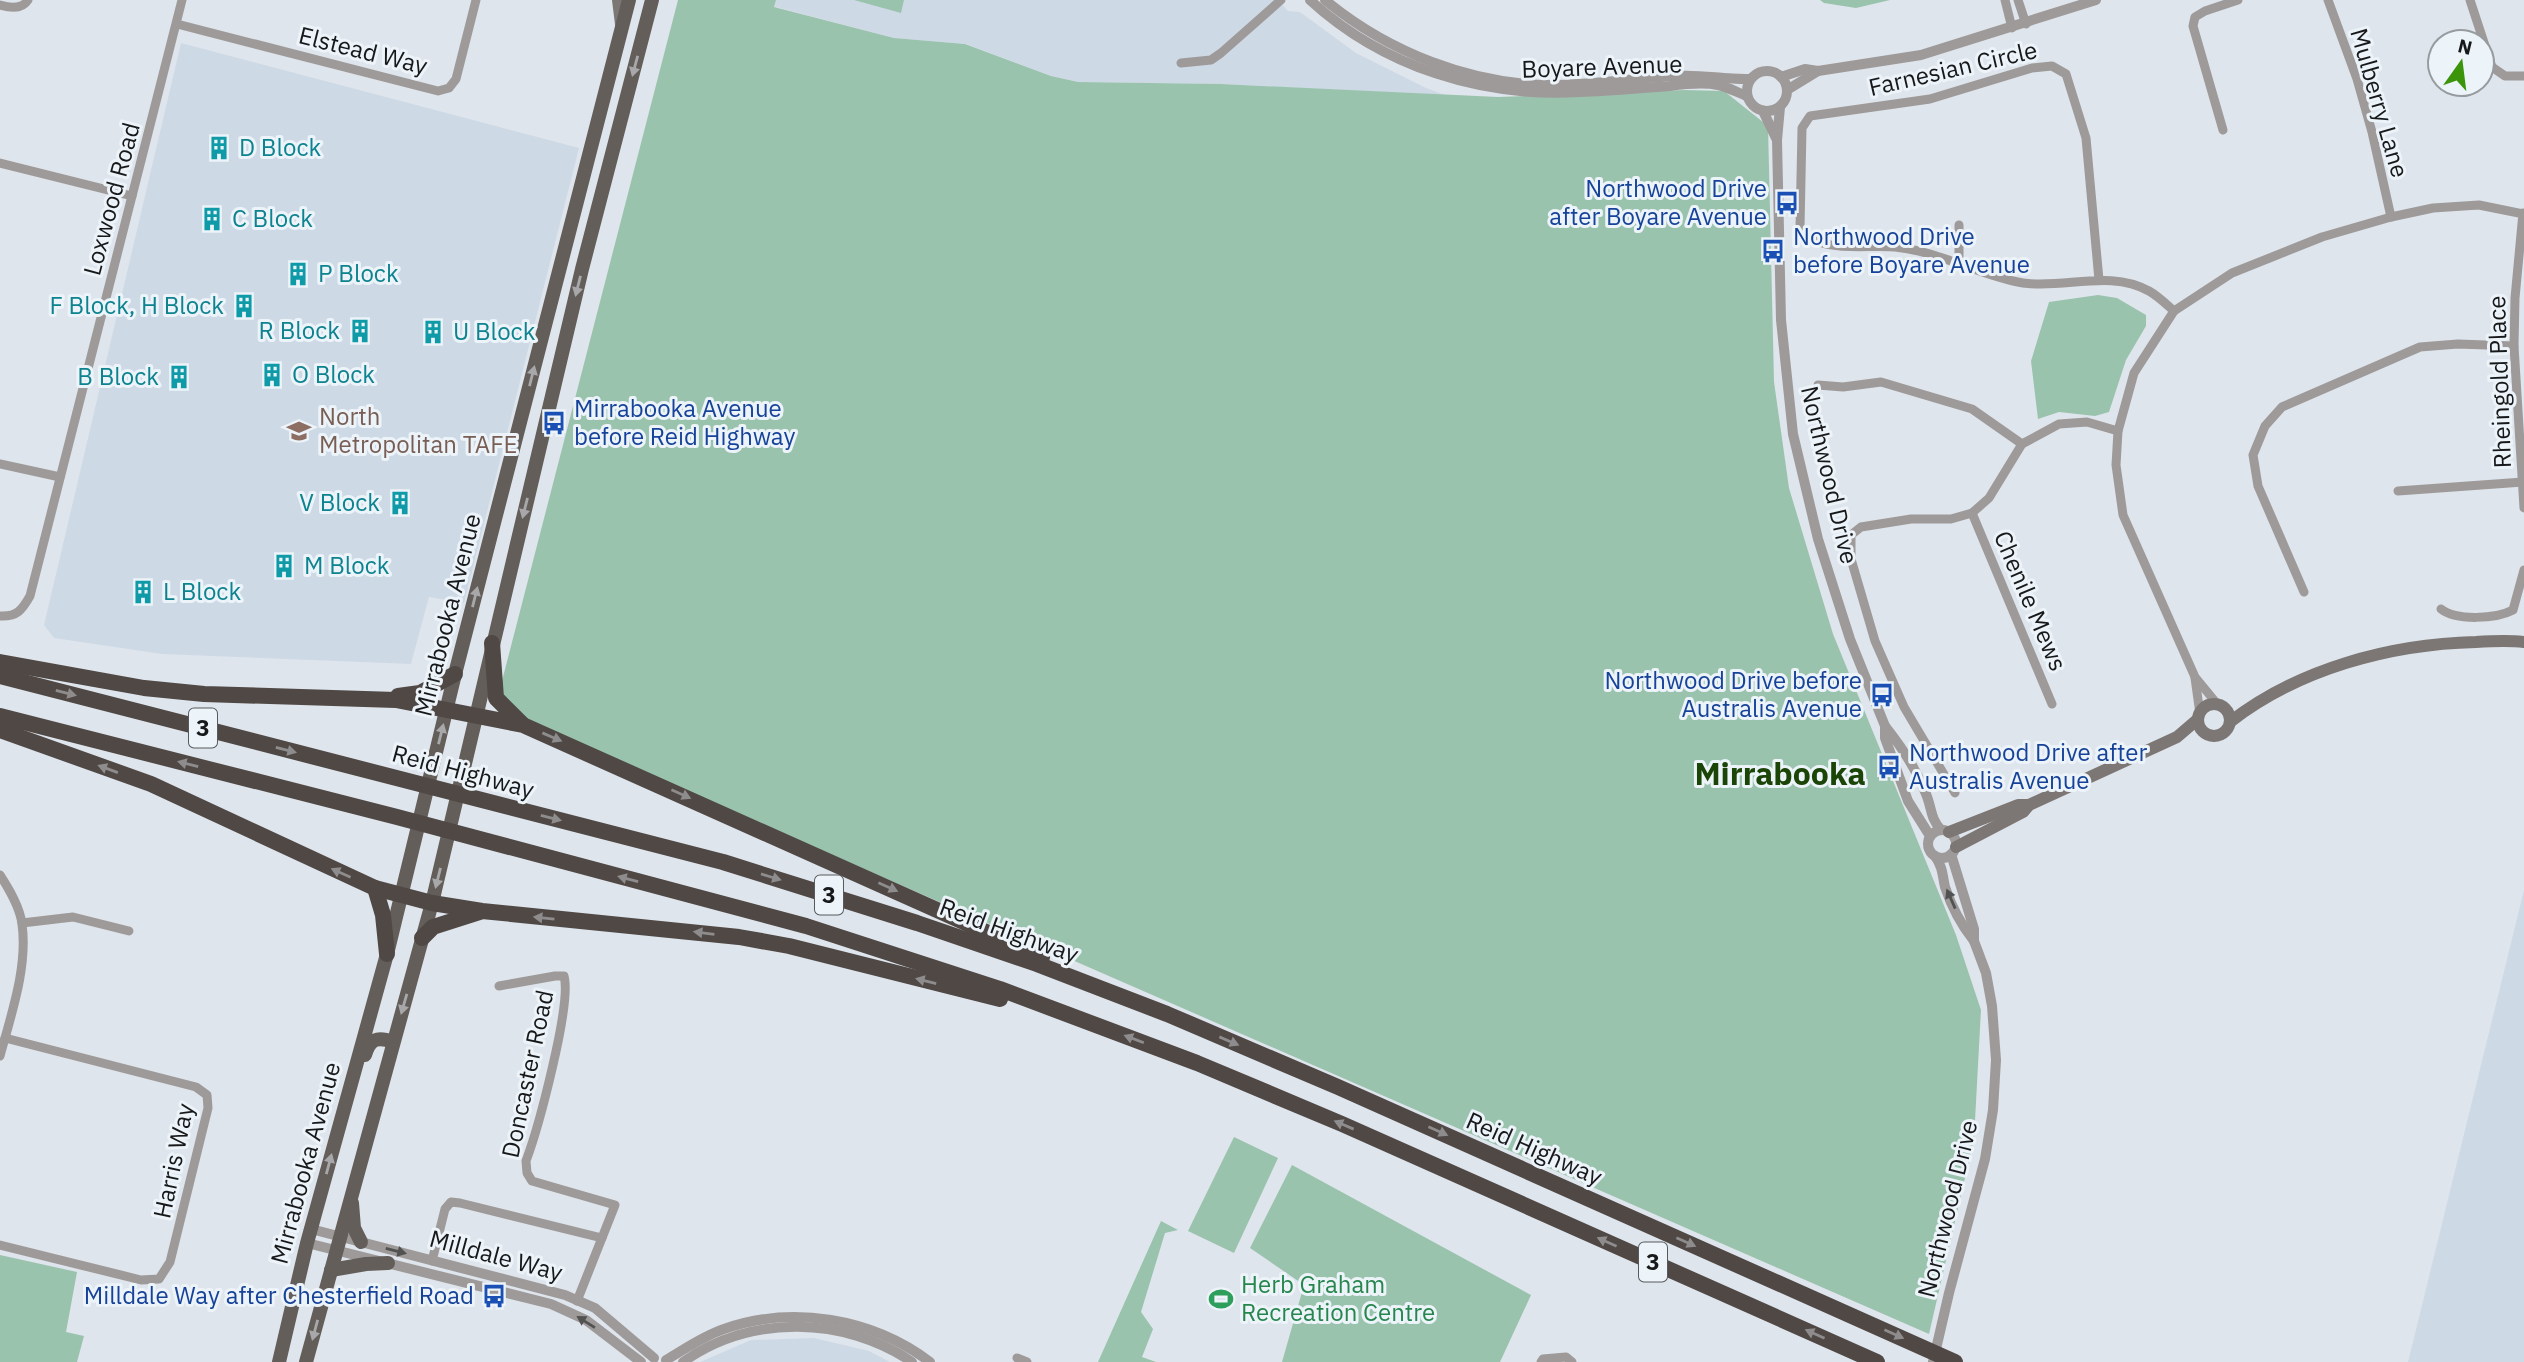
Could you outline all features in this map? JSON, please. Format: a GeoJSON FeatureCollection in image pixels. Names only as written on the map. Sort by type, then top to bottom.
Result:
{"type":"FeatureCollection","features":[{"type":"Feature","properties":{"kind":"highway"},"geometry":{"type":"LineString","coordinates":[[492,643],[496,698],[523,725]]}},
{"type":"Feature","properties":{"kind":"highway"},"geometry":{"type":"LineString","coordinates":[[0,662],[168,691],[396,700],[523,725],[1167,1014]]}},
{"type":"Feature","properties":{"kind":"highway"},"geometry":{"type":"LineString","coordinates":[[371,698],[420,693],[455,674]]}},
{"type":"Feature","properties":{"kind":"highway","name":"Reid Highway"},"geometry":{"type":"LineString","coordinates":[[0,676],[723,862],[1037,964],[1167,1014],[1338,1087],[1955,1362]]}},
{"type":"Feature","properties":{"kind":"highway","name":"3"},"geometry":{"type":"LineString","coordinates":[[0,716],[397,817],[806,926],[918,962],[1197,1063],[1342,1124],[1877,1362]]}},
{"type":"Feature","properties":{"kind":"highway"},"geometry":{"type":"LineString","coordinates":[[0,730],[150,784],[374,888],[401,896],[482,911],[739,937],[1087,1021]]}},
{"type":"Feature","properties":{"kind":"highway"},"geometry":{"type":"LineString","coordinates":[[374,888],[383,915],[387,954]]}},
{"type":"Feature","properties":{"kind":"highway"},"geometry":{"type":"LineString","coordinates":[[422,938],[433,928],[482,911]]}},
{"type":"Feature","properties":{"kind":"main road"},"geometry":{"type":"LineString","coordinates":[[618,0],[621,32]]}},
{"type":"Feature","properties":{"kind":"main road","name":"Mirrabooka Avenue"},"geometry":{"type":"LineString","coordinates":[[279,1362],[309,1236],[387,954],[455,674],[629,0]]}},
{"type":"Feature","properties":{"kind":"main road","name":"Mirrabooka Avenue"},"geometry":{"type":"LineString","coordinates":[[306,1362],[432,903],[492,643],[652,0]]}},
{"type":"Feature","properties":{"kind":"main road"},"geometry":{"type":"LineString","coordinates":[[584,173],[606,179]]}},
{"type":"Feature","properties":{"kind":"main road"},"geometry":{"type":"LineString","coordinates":[[1945,831],[2018,805],[2029,805],[2177,737],[2205,733],[2221,735],[2230,722],[2253,703],[2344,663],[2396,650],[2446,642],[2524,642]]}},
{"type":"Feature","properties":{"kind":"main road"},"geometry":{"type":"LineString","coordinates":[[2177,737],[2207,706],[2253,703]]}},
{"type":"Feature","properties":{"kind":"main road"},"geometry":{"type":"LineString","coordinates":[[2221,706],[2230,722]]}},
{"type":"Feature","properties":{"kind":"main road"},"geometry":{"type":"LineString","coordinates":[[2199,717],[2201,730],[2205,733]]}},
{"type":"Feature","properties":{"kind":"main road"},"geometry":{"type":"LineString","coordinates":[[1954,851],[2023,812],[2029,805]]}},
{"type":"Feature","properties":{"kind":"main road"},"geometry":{"type":"LineString","coordinates":[[346,1102],[370,1042],[380,1038],[393,1042]]}},
{"type":"Feature","properties":{"kind":"main road"},"geometry":{"type":"LineString","coordinates":[[352,1191],[354,1228],[360,1242]]}},
{"type":"Feature","properties":{"kind":"main road"},"geometry":{"type":"LineString","coordinates":[[331,1270],[388,1263]]}},
{"type":"Feature","properties":{"kind":"street"},"geometry":{"type":"LineString","coordinates":[[0,5],[16,8],[28,0]]}},
{"type":"Feature","properties":{"kind":"street","name":"Loxwood Road"},"geometry":{"type":"LineString","coordinates":[[0,616],[15,615],[22,610],[30,596],[183,0]]}},
{"type":"Feature","properties":{"kind":"street","name":"Elstead Way"},"geometry":{"type":"LineString","coordinates":[[177,24],[438,91],[449,88],[456,79],[476,0]]}},
{"type":"Feature","properties":{"kind":"street"},"geometry":{"type":"LineString","coordinates":[[1181,63],[1211,60],[1281,0]]}},
{"type":"Feature","properties":{"kind":"street","name":"Boyare Avenue"},"geometry":{"type":"LineString","coordinates":[[1310,0],[1329,16],[1377,47],[1429,72],[1481,87],[1545,94],[1686,84],[1717,85],[1747,96]]}},
{"type":"Feature","properties":{"kind":"street","name":"Boyare Avenue"},"geometry":{"type":"LineString","coordinates":[[1325,0],[1359,25],[1406,51],[1448,67],[1490,78],[1554,85],[1678,75],[1750,79]]}},
{"type":"Feature","properties":{"kind":"street"},"geometry":{"type":"LineString","coordinates":[[2005,0],[2012,28]]}},
{"type":"Feature","properties":{"kind":"street"},"geometry":{"type":"LineString","coordinates":[[2018,0],[2026,23]]}},
{"type":"Feature","properties":{"kind":"street"},"geometry":{"type":"LineString","coordinates":[[1787,90],[1818,72],[1921,55],[2096,0]]}},
{"type":"Feature","properties":{"kind":"street"},"geometry":{"type":"LineString","coordinates":[[2223,130],[2193,26],[2195,17],[2205,11],[2238,0]]}},
{"type":"Feature","properties":{"kind":"street","name":"Mulberry Lane"},"geometry":{"type":"LineString","coordinates":[[2328,0],[2357,79],[2372,132],[2390,217]]}},
{"type":"Feature","properties":{"kind":"street"},"geometry":{"type":"LineString","coordinates":[[2470,0],[2492,68],[2505,76],[2524,76]]}},
{"type":"Feature","properties":{"kind":"street","name":"Farnesian Circle"},"geometry":{"type":"LineString","coordinates":[[2099,281],[2086,138],[2066,74],[2052,66],[2032,68],[1930,99],[1810,116],[1802,128],[1800,228],[1808,239],[1828,246],[1875,245],[1904,248],[2025,283],[2079,283],[2120,280],[2149,291],[2174,311]]}},
{"type":"Feature","properties":{"kind":"street"},"geometry":{"type":"LineString","coordinates":[[1780,77],[1787,90],[1780,107],[1763,111],[1753,106],[1747,96],[1750,79],[1766,72],[1780,77],[1805,69],[1818,72]]}},
{"type":"Feature","properties":{"kind":"street","name":"Northwood Drive"},"geometry":{"type":"LineString","coordinates":[[1780,107],[1777,140],[1781,320],[1793,435],[1818,539],[1850,639],[1885,726],[1923,789],[1932,819],[1945,831]]}},
{"type":"Feature","properties":{"kind":"street","name":"Northwood Drive"},"geometry":{"type":"LineString","coordinates":[[1763,111],[1777,140]]}},
{"type":"Feature","properties":{"kind":"street"},"geometry":{"type":"LineString","coordinates":[[0,163],[132,197]]}},
{"type":"Feature","properties":{"kind":"street"},"geometry":{"type":"LineString","coordinates":[[2221,706],[2195,677],[2123,515],[2116,465],[2118,430],[2134,373],[2174,311],[2232,272],[2322,237],[2390,217],[2433,208],[2479,205],[2524,213]]}},
{"type":"Feature","properties":{"kind":"street","name":"Rheingold Place"},"geometry":{"type":"LineString","coordinates":[[2524,213],[2515,298],[2514,346],[2524,508]]}},
{"type":"Feature","properties":{"kind":"street"},"geometry":{"type":"LineString","coordinates":[[1959,225],[1959,264]]}},
{"type":"Feature","properties":{"kind":"street"},"geometry":{"type":"LineString","coordinates":[[2304,592],[2258,486],[2253,455],[2265,426],[2282,407],[2420,347],[2458,344],[2514,346]]}},
{"type":"Feature","properties":{"kind":"street"},"geometry":{"type":"LineString","coordinates":[[1818,385],[1843,387],[1881,382],[1972,409],[2022,444]]}},
{"type":"Feature","properties":{"kind":"street"},"geometry":{"type":"LineString","coordinates":[[1955,793],[1904,707],[1875,641],[1850,549],[1851,535],[1861,527],[1911,519],[1951,519],[1972,513],[1989,498],[2022,444],[2059,424],[2087,422],[2118,430]]}},
{"type":"Feature","properties":{"kind":"street"},"geometry":{"type":"LineString","coordinates":[[0,464],[60,477]]}},
{"type":"Feature","properties":{"kind":"street"},"geometry":{"type":"LineString","coordinates":[[2398,491],[2523,482]]}},
{"type":"Feature","properties":{"kind":"street","name":"Chenile Mews"},"geometry":{"type":"LineString","coordinates":[[1972,513],[2052,704]]}},
{"type":"Feature","properties":{"kind":"street"},"geometry":{"type":"LineString","coordinates":[[2441,609],[2449,615],[2500,617],[2513,610],[2524,570]]}},
{"type":"Feature","properties":{"kind":"street"},"geometry":{"type":"LineString","coordinates":[[2195,677],[2199,717]]}},
{"type":"Feature","properties":{"kind":"street","name":"Northwood Drive"},"geometry":{"type":"LineString","coordinates":[[1885,726],[1885,738],[1908,801],[1930,836]]}},
{"type":"Feature","properties":{"kind":"street"},"geometry":{"type":"LineString","coordinates":[[1945,831],[1955,838],[1954,851],[1943,858],[1935,856],[1928,845],[1930,836],[1945,831]]}},
{"type":"Feature","properties":{"kind":"street","name":"Northwood Drive"},"geometry":{"type":"LineString","coordinates":[[1954,851],[1974,929],[1974,941]]}},
{"type":"Feature","properties":{"kind":"street","name":"Northwood Drive"},"geometry":{"type":"LineString","coordinates":[[1933,1362],[1985,1159],[1993,1110],[1996,1060],[1992,1006],[1986,973],[1974,941],[1965,930],[1955,909],[1945,886],[1943,868],[1935,856]]}},
{"type":"Feature","properties":{"kind":"street"},"geometry":{"type":"LineString","coordinates":[[0,875],[7,885],[22,923],[20,974],[0,1056]]}},
{"type":"Feature","properties":{"kind":"street"},"geometry":{"type":"LineString","coordinates":[[22,923],[73,917],[129,931]]}},
{"type":"Feature","properties":{"kind":"street","name":"Doncaster Road"},"geometry":{"type":"LineString","coordinates":[[499,986],[565,976],[567,985],[561,1028],[526,1161],[527,1173],[532,1181],[615,1205],[577,1300]]}},
{"type":"Feature","properties":{"kind":"street","name":"Harris Way"},"geometry":{"type":"LineString","coordinates":[[0,1245],[141,1280],[159,1279],[170,1262],[208,1108],[207,1095],[196,1087],[5,1038]]}},
{"type":"Feature","properties":{"kind":"street"},"geometry":{"type":"LineString","coordinates":[[432,1261],[445,1209],[451,1202],[602,1238]]}},
{"type":"Feature","properties":{"kind":"street","name":"Milldale Way"},"geometry":{"type":"LineString","coordinates":[[309,1236],[388,1263],[551,1304],[586,1320],[641,1362]]}},
{"type":"Feature","properties":{"kind":"street","name":"Milldale Way"},"geometry":{"type":"LineString","coordinates":[[338,1244],[360,1242],[565,1295],[595,1308],[650,1360]]}},
{"type":"Feature","properties":{"kind":"street"},"geometry":{"type":"LineString","coordinates":[[650,1360],[667,1361],[705,1338],[776,1318],[821,1318],[859,1326],[901,1350],[930,1362]]}},
{"type":"Feature","properties":{"kind":"street"},"geometry":{"type":"LineString","coordinates":[[683,1362],[739,1329]]}},
{"type":"Feature","properties":{"kind":"street"},"geometry":{"type":"LineString","coordinates":[[901,1350],[912,1362]]}},
{"type":"Feature","properties":{"kind":"street"},"geometry":{"type":"LineString","coordinates":[[1541,1362],[1543,1359],[1566,1357],[1572,1362]]}},
{"type":"Feature","properties":{"kind":"street"},"geometry":{"type":"LineString","coordinates":[[1017,1358],[1027,1362]]}},
{"type":"Feature","properties":{"kind":"shaded area"},"geometry":{"type":"Polygon","coordinates":[[[750,0],[1278,0],[1288,11],[1300,12],[1356,53],[1445,95],[1221,84],[1078,82],[1051,76],[966,44],[894,38],[750,0]]]}},
{"type":"Feature","properties":{"kind":"shaded area","name":"North Metropolitan TAFE"},"geometry":{"type":"Polygon","coordinates":[[[181,43],[579,148],[464,603],[429,597],[411,664],[162,654],[54,638],[44,625],[181,43]]]}},
{"type":"Feature","properties":{"kind":"shaded area"},"geometry":{"type":"Polygon","coordinates":[[[2524,890],[2524,1362],[2408,1362],[2524,890]]]}},
{"type":"Feature","properties":{"kind":"shaded area"},"geometry":{"type":"Polygon","coordinates":[[[814,1338],[869,1351],[890,1362],[700,1362],[751,1340],[814,1338]]]}},
{"type":"Feature","properties":{"kind":"green space"},"geometry":{"type":"Polygon","coordinates":[[[678,0],[776,0],[774,7],[894,38],[965,44],[1051,76],[1078,82],[1221,84],[1498,97],[1724,91],[1768,126],[1774,382],[1789,488],[1833,634],[1956,935],[1981,1010],[1974,1139],[1929,1334],[495,708],[678,0]]]}},
{"type":"Feature","properties":{"kind":"green space"},"geometry":{"type":"Polygon","coordinates":[[[854,0],[904,0],[901,13],[854,0]]]}},
{"type":"Feature","properties":{"kind":"green space"},"geometry":{"type":"Polygon","coordinates":[[[1820,0],[1890,0],[1856,8],[1820,0]]]}},
{"type":"Feature","properties":{"kind":"green space"},"geometry":{"type":"Polygon","coordinates":[[[2098,295],[2117,298],[2146,315],[2146,326],[2126,360],[2109,412],[2095,416],[2059,412],[2038,419],[2031,361],[2049,302],[2098,295]]]}},
{"type":"Feature","properties":{"kind":"green space"},"geometry":{"type":"Polygon","coordinates":[[[1234,1137],[1278,1158],[1234,1253],[1188,1231],[1234,1137]]]}},
{"type":"Feature","properties":{"kind":"green space"},"geometry":{"type":"Polygon","coordinates":[[[1292,1165],[1531,1295],[1500,1362],[1282,1362],[1304,1285],[1250,1248],[1292,1165]]]}},
{"type":"Feature","properties":{"kind":"green space"},"geometry":{"type":"Polygon","coordinates":[[[1161,1221],[1178,1230],[1165,1233],[1141,1312],[1153,1329],[1142,1357],[1156,1362],[1098,1362],[1161,1221]]]}},
{"type":"Feature","properties":{"kind":"green space"},"geometry":{"type":"Polygon","coordinates":[[[0,1255],[77,1272],[66,1332],[84,1336],[77,1362],[0,1362],[0,1255]]]}},
{"type":"Feature","properties":{"kind":"place","name":"D Block"},"geometry":{"type":"Point","coordinates":[219,148]}},
{"type":"Feature","properties":{"kind":"place","name":"Northwood Drive after Boyare Avenue"},"geometry":{"type":"Point","coordinates":[1787,203]}},
{"type":"Feature","properties":{"kind":"place","name":"C Block"},"geometry":{"type":"Point","coordinates":[212,219]}},
{"type":"Feature","properties":{"kind":"place","name":"Northwood Drive before Boyare Avenue"},"geometry":{"type":"Point","coordinates":[1773,251]}},
{"type":"Feature","properties":{"kind":"place","name":"P Block"},"geometry":{"type":"Point","coordinates":[298,274]}},
{"type":"Feature","properties":{"kind":"place","name":"F Block, H Block"},"geometry":{"type":"Point","coordinates":[244,306]}},
{"type":"Feature","properties":{"kind":"place","name":"R Block"},"geometry":{"type":"Point","coordinates":[360,331]}},
{"type":"Feature","properties":{"kind":"place","name":"U Block"},"geometry":{"type":"Point","coordinates":[433,332]}},
{"type":"Feature","properties":{"kind":"place","name":"O Block"},"geometry":{"type":"Point","coordinates":[272,375]}},
{"type":"Feature","properties":{"kind":"place","name":"B Block"},"geometry":{"type":"Point","coordinates":[179,377]}},
{"type":"Feature","properties":{"kind":"place","name":"Mirrabooka Avenue before Reid Highway"},"geometry":{"type":"Point","coordinates":[554,423]}},
{"type":"Feature","properties":{"kind":"place","name":"North Metropolitan TAFE"},"geometry":{"type":"Point","coordinates":[299,431]}},
{"type":"Feature","properties":{"kind":"place","name":"V Block"},"geometry":{"type":"Point","coordinates":[400,503]}},
{"type":"Feature","properties":{"kind":"place","name":"M Block"},"geometry":{"type":"Point","coordinates":[284,566]}},
{"type":"Feature","properties":{"kind":"place","name":"L Block"},"geometry":{"type":"Point","coordinates":[143,592]}},
{"type":"Feature","properties":{"kind":"place","name":"Northwood Drive before Australis Avenue"},"geometry":{"type":"Point","coordinates":[1882,695]}},
{"type":"Feature","properties":{"kind":"place","name":"Northwood Drive after Australis Avenue"},"geometry":{"type":"Point","coordinates":[1889,767]}},
{"type":"Feature","properties":{"kind":"place","name":"Milldale Way after Chesterfield Road"},"geometry":{"type":"Point","coordinates":[494,1296]}},
{"type":"Feature","properties":{"kind":"place","name":"Herb Graham Recreation Centre"},"geometry":{"type":"Point","coordinates":[1221,1299]}},
{"type":"Feature","properties":{"kind":"district","name":"Mirrabooka"},"geometry":{"type":"Point","coordinates":[1780,774]}}]}
